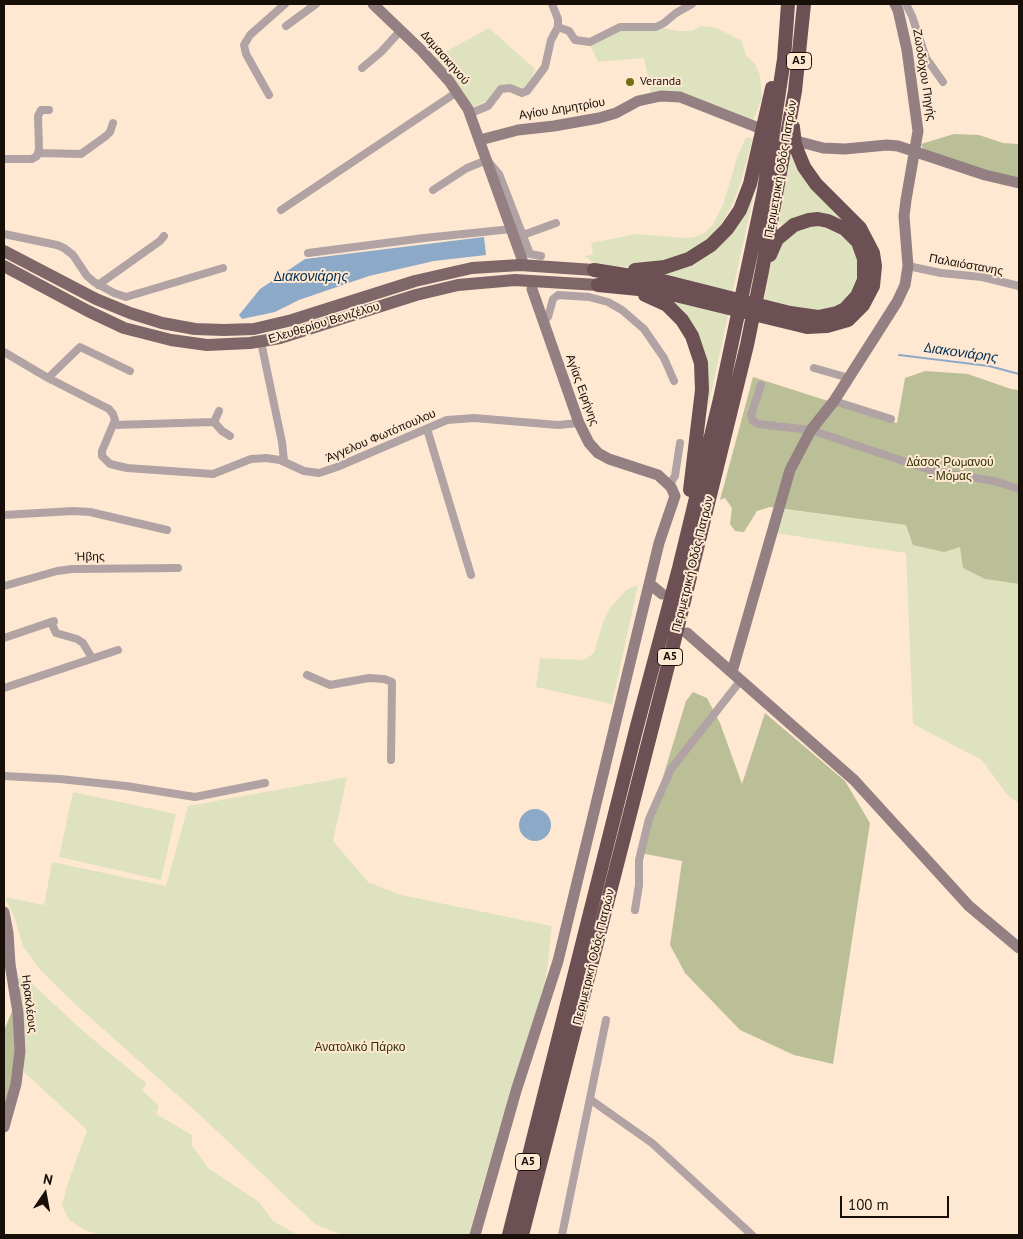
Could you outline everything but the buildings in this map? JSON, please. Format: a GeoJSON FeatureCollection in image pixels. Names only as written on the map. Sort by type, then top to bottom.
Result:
{"type":"FeatureCollection","features":[{"type":"Feature","properties":{"kind":"highway","name":"Περιμετρική Οδός Πατρών"},"geometry":{"type":"LineString","coordinates":[[522,1235],[670,660],[746,344],[792,120],[804,4]]}},
{"type":"Feature","properties":{"kind":"highway"},"geometry":{"type":"LineString","coordinates":[[594,270],[641,270],[659,268],[681,262],[704,250],[722,235],[740,210],[750,184],[757,154],[772,111],[788,8]]}},
{"type":"Feature","properties":{"kind":"highway","name":"Περιμετρική Οδός Πατρών"},"geometry":{"type":"LineString","coordinates":[[509,1235],[636,730],[679,568],[748,267],[768,162],[772,111]]}},
{"type":"Feature","properties":{"kind":"highway"},"geometry":{"type":"LineString","coordinates":[[598,285],[660,291],[807,327],[827,326],[848,320],[863,305],[873,286],[875,266],[873,252],[860,228],[816,184],[804,167],[795,145],[792,120]]}},
{"type":"Feature","properties":{"kind":"highway"},"geometry":{"type":"LineString","coordinates":[[594,270],[663,281],[790,313],[818,317],[837,313],[851,303],[861,289],[865,266],[862,251],[852,235],[838,224],[818,219],[802,222],[783,232],[775,242],[767,264],[762,271]]}},
{"type":"Feature","properties":{"kind":"highway"},"geometry":{"type":"LineString","coordinates":[[598,285],[644,294],[667,305],[682,320],[692,336],[702,363],[702,390],[686,512],[636,730]]}},
{"type":"Feature","properties":{"kind":"main road","name":"Ελευθερίου Βενιζέλου"},"geometry":{"type":"LineString","coordinates":[[4,251],[96,299],[130,313],[162,323],[195,329],[224,330],[254,329],[292,320],[424,278],[472,268],[501,265],[594,270]]}},
{"type":"Feature","properties":{"kind":"main road","name":"Ελευθερίου Βενιζέλου"},"geometry":{"type":"LineString","coordinates":[[4,266],[96,315],[134,331],[196,344],[229,345],[261,342],[298,333],[437,289],[468,283],[504,280],[598,285]]}},
{"type":"Feature","properties":{"kind":"street"},"geometry":{"type":"LineString","coordinates":[[269,95],[244,51],[244,44],[250,35],[285,4]]}},
{"type":"Feature","properties":{"kind":"street"},"geometry":{"type":"LineString","coordinates":[[286,26],[316,4]]}},
{"type":"Feature","properties":{"kind":"street","name":"Δαμασκηνού"},"geometry":{"type":"LineString","coordinates":[[373,4],[422,51],[457,92],[470,113],[480,140]]}},
{"type":"Feature","properties":{"kind":"street"},"geometry":{"type":"LineString","coordinates":[[470,113],[488,106],[501,89],[510,88],[522,93],[527,91],[545,67],[551,40],[558,27],[558,19],[552,4]]}},
{"type":"Feature","properties":{"kind":"street"},"geometry":{"type":"LineString","coordinates":[[558,27],[569,31],[575,40],[590,42],[620,26],[656,27],[664,23],[676,12],[692,4]]}},
{"type":"Feature","properties":{"kind":"street","name":"Ζωοδόχου Πηγής"},"geometry":{"type":"LineString","coordinates":[[736,676],[790,470],[811,430],[849,378],[900,298],[905,285],[908,266],[904,216],[918,131],[916,106],[902,26],[895,4]]}},
{"type":"Feature","properties":{"kind":"street"},"geometry":{"type":"LineString","coordinates":[[906,4],[926,58],[943,82]]}},
{"type":"Feature","properties":{"kind":"street"},"geometry":{"type":"LineString","coordinates":[[362,68],[381,52],[401,30]]}},
{"type":"Feature","properties":{"kind":"street"},"geometry":{"type":"LineString","coordinates":[[281,210],[457,92]]}},
{"type":"Feature","properties":{"kind":"street","name":"Αγίου Δημητρίου"},"geometry":{"type":"LineString","coordinates":[[480,140],[514,130],[566,125],[600,118],[616,113],[643,99],[670,96],[692,102],[754,127],[817,147],[845,149],[887,145],[909,148],[914,152],[999,180],[1019,183]]}},
{"type":"Feature","properties":{"kind":"street"},"geometry":{"type":"LineString","coordinates":[[4,159],[32,159],[38,156],[38,116],[41,110],[49,110]]}},
{"type":"Feature","properties":{"kind":"street"},"geometry":{"type":"LineString","coordinates":[[39,153],[81,154],[106,136],[110,132],[113,123]]}},
{"type":"Feature","properties":{"kind":"street"},"geometry":{"type":"LineString","coordinates":[[480,140],[522,259]]}},
{"type":"Feature","properties":{"kind":"street"},"geometry":{"type":"LineString","coordinates":[[433,190],[467,168],[487,160]]}},
{"type":"Feature","properties":{"kind":"street"},"geometry":{"type":"LineString","coordinates":[[487,160],[499,174],[530,254],[541,256]]}},
{"type":"Feature","properties":{"kind":"street"},"geometry":{"type":"LineString","coordinates":[[523,235],[556,223]]}},
{"type":"Feature","properties":{"kind":"street"},"geometry":{"type":"LineString","coordinates":[[308,253],[424,238],[512,230]]}},
{"type":"Feature","properties":{"kind":"street"},"geometry":{"type":"LineString","coordinates":[[4,234],[64,248],[73,255],[87,276],[98,285],[128,297],[223,268]]}},
{"type":"Feature","properties":{"kind":"street"},"geometry":{"type":"LineString","coordinates":[[98,285],[160,241],[164,236]]}},
{"type":"Feature","properties":{"kind":"street","name":"Παλαιόστανης"},"geometry":{"type":"LineString","coordinates":[[908,266],[940,273],[982,277],[1019,286]]}},
{"type":"Feature","properties":{"kind":"street","name":"Αγίας Ειρήνης"},"geometry":{"type":"LineString","coordinates":[[532,289],[579,423],[587,440],[598,453],[617,462],[654,473],[664,478],[669,485]]}},
{"type":"Feature","properties":{"kind":"street"},"geometry":{"type":"LineString","coordinates":[[543,320],[548,317],[554,299],[558,295],[582,296],[608,302],[622,310],[644,329],[660,350],[674,381]]}},
{"type":"Feature","properties":{"kind":"street"},"geometry":{"type":"LineString","coordinates":[[261,342],[282,442],[284,461]]}},
{"type":"Feature","properties":{"kind":"street"},"geometry":{"type":"LineString","coordinates":[[48,378],[80,347],[130,371]]}},
{"type":"Feature","properties":{"kind":"street"},"geometry":{"type":"LineString","coordinates":[[4,352],[109,410],[114,417],[114,425],[214,422]]}},
{"type":"Feature","properties":{"kind":"street"},"geometry":{"type":"LineString","coordinates":[[814,368],[849,378]]}},
{"type":"Feature","properties":{"kind":"street"},"geometry":{"type":"LineString","coordinates":[[761,385],[751,415],[753,421],[758,424],[811,430],[933,471],[994,481],[1019,489]]}},
{"type":"Feature","properties":{"kind":"street"},"geometry":{"type":"LineString","coordinates":[[834,400],[891,419]]}},
{"type":"Feature","properties":{"kind":"street"},"geometry":{"type":"LineString","coordinates":[[214,422],[219,411]]}},
{"type":"Feature","properties":{"kind":"street","name":"Άγγελου Φωτόπουλου"},"geometry":{"type":"LineString","coordinates":[[114,425],[102,454],[106,462],[114,466],[208,474],[255,459],[271,458],[284,461],[309,472],[324,472],[448,420],[461,418],[558,425],[579,423]]}},
{"type":"Feature","properties":{"kind":"street"},"geometry":{"type":"LineString","coordinates":[[214,422],[222,431],[230,436]]}},
{"type":"Feature","properties":{"kind":"street"},"geometry":{"type":"LineString","coordinates":[[427,429],[471,575]]}},
{"type":"Feature","properties":{"kind":"street"},"geometry":{"type":"LineString","coordinates":[[475,1235],[516,1091],[558,961],[661,537],[675,496],[675,492],[669,485],[675,476],[680,443]]}},
{"type":"Feature","properties":{"kind":"street"},"geometry":{"type":"LineString","coordinates":[[4,515],[73,511],[90,512],[167,530]]}},
{"type":"Feature","properties":{"kind":"street","name":"Ήβης"},"geometry":{"type":"LineString","coordinates":[[4,586],[72,568],[178,568]]}},
{"type":"Feature","properties":{"kind":"street"},"geometry":{"type":"LineString","coordinates":[[650,584],[662,594]]}},
{"type":"Feature","properties":{"kind":"street"},"geometry":{"type":"LineString","coordinates":[[4,638],[52,621],[56,633],[77,639],[83,643],[92,658]]}},
{"type":"Feature","properties":{"kind":"street"},"geometry":{"type":"LineString","coordinates":[[687,633],[854,780],[969,906],[1019,948]]}},
{"type":"Feature","properties":{"kind":"street"},"geometry":{"type":"LineString","coordinates":[[4,688],[118,650]]}},
{"type":"Feature","properties":{"kind":"street"},"geometry":{"type":"LineString","coordinates":[[307,675],[330,685],[369,678],[384,678],[392,682],[391,760]]}},
{"type":"Feature","properties":{"kind":"street"},"geometry":{"type":"LineString","coordinates":[[635,910],[639,885],[639,860],[649,819],[671,769],[736,676]]}},
{"type":"Feature","properties":{"kind":"street"},"geometry":{"type":"LineString","coordinates":[[4,776],[126,786],[195,797],[264,783]]}},
{"type":"Feature","properties":{"kind":"street","name":"Ηρακλέους"},"geometry":{"type":"LineString","coordinates":[[4,912],[18,1013],[20,1051],[16,1084],[4,1127]]}},
{"type":"Feature","properties":{"kind":"street"},"geometry":{"type":"LineString","coordinates":[[562,1235],[606,1020]]}},
{"type":"Feature","properties":{"kind":"street"},"geometry":{"type":"LineString","coordinates":[[590,1100],[652,1143],[752,1235]]}},
{"type":"Feature","properties":{"kind":"green space"},"geometry":{"type":"Polygon","coordinates":[[[701,26],[716,28],[741,40],[746,55],[755,64],[760,75],[762,98],[752,123],[651,94],[644,58],[598,62],[590,45],[617,29],[646,30],[663,28],[692,31],[701,26]]]}},
{"type":"Feature","properties":{"kind":"green space"},"geometry":{"type":"Polygon","coordinates":[[[489,28],[535,69],[525,89],[520,90],[512,87],[485,102],[471,107],[434,58],[489,28]]]}},
{"type":"Feature","properties":{"kind":"green space"},"geometry":{"type":"Polygon","coordinates":[[[954,134],[979,135],[1003,143],[1019,144],[1019,179],[1010,178],[923,149],[921,144],[954,134]]]}},
{"type":"Feature","properties":{"kind":"green space"},"geometry":{"type":"Polygon","coordinates":[[[747,137],[751,138],[752,141],[734,201],[722,224],[701,244],[680,257],[633,267],[603,266],[592,262],[585,256],[593,255],[591,243],[636,234],[687,238],[704,233],[712,226],[723,205],[737,158],[747,137]]]}},
{"type":"Feature","properties":{"kind":"green space"},"geometry":{"type":"Polygon","coordinates":[[[792,148],[849,225],[791,220],[782,225],[778,223],[792,148]]]}},
{"type":"Feature","properties":{"kind":"green space"},"geometry":{"type":"Polygon","coordinates":[[[764,149],[732,294],[661,274],[719,246],[733,232],[764,149]]]}},
{"type":"Feature","properties":{"kind":"green space"},"geometry":{"type":"Polygon","coordinates":[[[824,224],[845,234],[857,252],[859,280],[845,302],[826,312],[764,302],[771,262],[776,246],[796,229],[824,224]]]}},
{"type":"Feature","properties":{"kind":"green space"},"geometry":{"type":"Polygon","coordinates":[[[658,294],[729,311],[701,440],[708,371],[658,294]]]}},
{"type":"Feature","properties":{"kind":"green space","name":"Δάσος Ρωμανού - Μόμας"},"geometry":{"type":"Polygon","coordinates":[[[925,371],[968,374],[1019,390],[1019,584],[985,579],[963,568],[960,547],[944,552],[913,545],[906,525],[770,507],[757,511],[744,532],[735,531],[730,524],[732,508],[725,498],[720,500],[753,377],[897,423],[905,378],[925,371]]]}},
{"type":"Feature","properties":{"kind":"green space"},"geometry":{"type":"Polygon","coordinates":[[[782,509],[906,525],[961,546],[985,579],[1019,584],[1019,803],[1008,796],[982,760],[913,724],[906,553],[775,533],[782,509]]]}},
{"type":"Feature","properties":{"kind":"green space"},"geometry":{"type":"Polygon","coordinates":[[[638,585],[612,704],[536,687],[540,658],[584,660],[594,653],[603,622],[610,608],[626,590],[638,585]]]}},
{"type":"Feature","properties":{"kind":"green space"},"geometry":{"type":"Polygon","coordinates":[[[693,692],[707,698],[720,723],[742,784],[765,713],[845,781],[870,823],[833,1064],[794,1055],[740,1030],[685,973],[670,945],[682,861],[640,853],[686,701],[693,692]]]}},
{"type":"Feature","properties":{"kind":"green space","name":"Ανατολικό Πάρκο"},"geometry":{"type":"Polygon","coordinates":[[[347,777],[333,841],[368,882],[401,895],[552,926],[544,994],[483,1184],[469,1235],[342,1235],[315,1224],[202,1117],[76,1005],[40,970],[23,946],[15,919],[5,897],[44,905],[52,862],[166,886],[188,806],[347,777]]]}},
{"type":"Feature","properties":{"kind":"green space"},"geometry":{"type":"Polygon","coordinates":[[[73,792],[176,814],[161,880],[59,857],[73,792]]]}},
{"type":"Feature","properties":{"kind":"green space"},"geometry":{"type":"Polygon","coordinates":[[[24,976],[83,1031],[147,1084],[142,1090],[159,1106],[156,1114],[192,1135],[192,1145],[208,1168],[259,1202],[273,1221],[298,1235],[98,1235],[83,1229],[69,1220],[62,1205],[87,1130],[24,1072],[23,1057],[26,1048],[17,979],[24,976]]]}},
{"type":"Feature","properties":{"kind":"green space"},"geometry":{"type":"Polygon","coordinates":[[[14,1006],[16,1031],[14,1076],[4,1116],[4,1031],[14,1006]]]}},
{"type":"Feature","properties":{"kind":"water","name":"Διακονιάρης"},"geometry":{"type":"Polygon","coordinates":[[[484,237],[486,255],[434,261],[369,276],[299,300],[275,312],[242,319],[239,315],[260,289],[305,259],[484,237]]]}},
{"type":"Feature","properties":{"kind":"water"},"geometry":{"type":"Polygon","coordinates":[[[535,809],[541,810],[546,814],[550,819],[550,831],[546,836],[541,840],[535,841],[529,840],[524,836],[520,831],[519,825],[520,819],[524,814],[529,810],[535,809]]]}},
{"type":"Feature","properties":{"kind":"waterway","name":"Διακονιάρης"},"geometry":{"type":"LineString","coordinates":[[899,355],[989,366],[1019,374]]}},
{"type":"Feature","properties":{"kind":"place","name":"Veranda"},"geometry":{"type":"Point","coordinates":[630,82]}}]}
